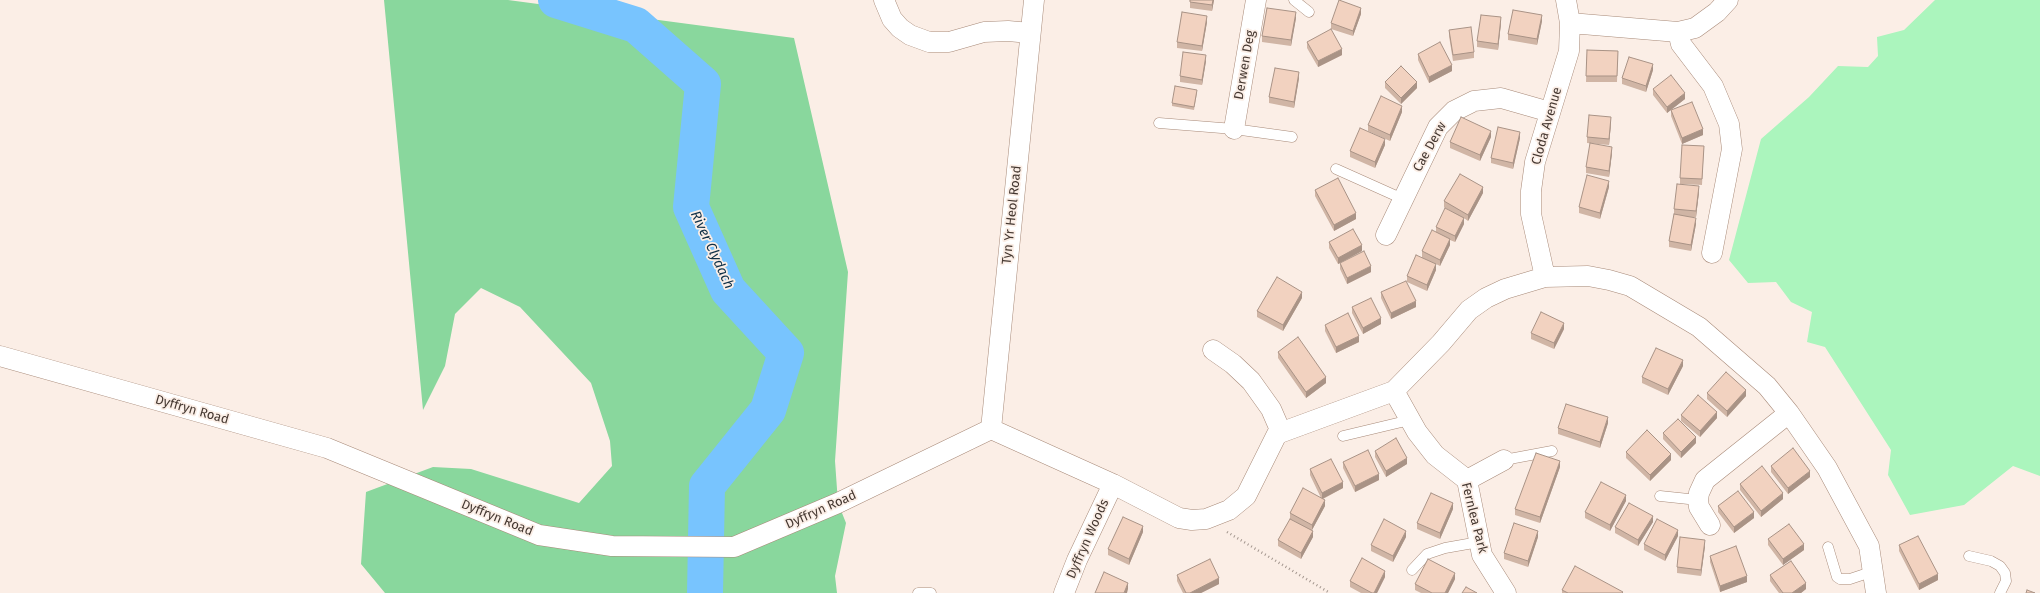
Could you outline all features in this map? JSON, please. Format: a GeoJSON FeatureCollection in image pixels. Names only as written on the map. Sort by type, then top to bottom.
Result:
{"type":"FeatureCollection","features":[{"type":"Feature","properties":{"kind":"street"},"geometry":{"type":"LineString","coordinates":[[884,0],[892,19],[900,28],[910,35],[929,42],[949,42],[984,32],[1008,31],[1030,34]]}},
{"type":"Feature","properties":{"kind":"street","name":"Tyn Yr Heol Road"},"geometry":{"type":"LineString","coordinates":[[991,429],[1034,0]]}},
{"type":"Feature","properties":{"kind":"street","name":"Derwen Deg"},"geometry":{"type":"LineString","coordinates":[[1234,129],[1256,0]]}},
{"type":"Feature","properties":{"kind":"street","name":"Cloda Avenue"},"geometry":{"type":"LineString","coordinates":[[1545,277],[1531,214],[1531,191],[1535,162],[1569,51],[1570,22],[1566,0]]}},
{"type":"Feature","properties":{"kind":"street"},"geometry":{"type":"LineString","coordinates":[[1570,22],[1678,32],[1695,28],[1717,12],[1728,0]]}},
{"type":"Feature","properties":{"kind":"street"},"geometry":{"type":"LineString","coordinates":[[1678,32],[1681,44],[1713,86],[1729,124],[1732,149],[1712,253]]}},
{"type":"Feature","properties":{"kind":"street","name":"Cae Derw"},"geometry":{"type":"LineString","coordinates":[[1386,234],[1438,127],[1454,111],[1463,105],[1487,98],[1502,98],[1550,112]]}},
{"type":"Feature","properties":{"kind":"street"},"geometry":{"type":"LineString","coordinates":[[991,429],[1113,484],[1179,518],[1192,520],[1219,516],[1239,504],[1246,496],[1253,486],[1270,445],[1277,434],[1394,391],[1441,343],[1469,310],[1504,289],[1545,277],[1588,276],[1630,286],[1699,327],[1767,386],[1789,413],[1826,468],[1849,508],[1869,546],[1874,571],[1876,593]]}},
{"type":"Feature","properties":{"kind":"street"},"geometry":{"type":"LineString","coordinates":[[1213,350],[1233,364],[1251,381],[1271,409],[1281,432]]}},
{"type":"Feature","properties":{"kind":"street","name":"Dyffryn Road"},"geometry":{"type":"LineString","coordinates":[[0,356],[327,448],[539,535],[612,546],[734,547],[838,504],[991,429]]}},
{"type":"Feature","properties":{"kind":"street","name":"Fernlea Park"},"geometry":{"type":"LineString","coordinates":[[1394,391],[1410,420],[1435,455],[1467,480],[1482,555],[1506,593]]}},
{"type":"Feature","properties":{"kind":"street"},"geometry":{"type":"LineString","coordinates":[[1710,525],[1699,507],[1698,500],[1699,493],[1705,480],[1789,413]]}},
{"type":"Feature","properties":{"kind":"street"},"geometry":{"type":"LineString","coordinates":[[1467,480],[1504,460]]}},
{"type":"Feature","properties":{"kind":"street","name":"Dyffryn Woods"},"geometry":{"type":"LineString","coordinates":[[1064,593],[1077,560],[1113,484]]}},
{"type":"Feature","properties":{"kind":"lane"},"geometry":{"type":"LineString","coordinates":[[1294,0],[1309,12]]}},
{"type":"Feature","properties":{"kind":"lane"},"geometry":{"type":"LineString","coordinates":[[1159,123],[1234,129],[1292,137]]}},
{"type":"Feature","properties":{"kind":"lane"},"geometry":{"type":"LineString","coordinates":[[1336,169],[1402,199]]}},
{"type":"Feature","properties":{"kind":"lane"},"geometry":{"type":"LineString","coordinates":[[1343,436],[1410,420]]}},
{"type":"Feature","properties":{"kind":"lane"},"geometry":{"type":"LineString","coordinates":[[1504,460],[1552,451]]}},
{"type":"Feature","properties":{"kind":"lane"},"geometry":{"type":"LineString","coordinates":[[1660,496],[1698,500]]}},
{"type":"Feature","properties":{"kind":"lane"},"geometry":{"type":"LineString","coordinates":[[1412,570],[1427,554],[1445,548],[1479,542]]}},
{"type":"Feature","properties":{"kind":"lane"},"geometry":{"type":"LineString","coordinates":[[1828,547],[1836,577],[1840,579],[1850,579],[1874,571]]}},
{"type":"Feature","properties":{"kind":"lane"},"geometry":{"type":"LineString","coordinates":[[1969,556],[1991,561],[2000,566],[2005,573],[2006,581],[2000,593]]}},
{"type":"Feature","properties":{"kind":"lane"},"geometry":{"type":"LineString","coordinates":[[918,593],[931,593]]}},
{"type":"Feature","properties":{"kind":"path"},"geometry":{"type":"LineString","coordinates":[[1219,516],[1223,530],[1330,593]]}},
{"type":"Feature","properties":{"kind":"green space"},"geometry":{"type":"Polygon","coordinates":[[[384,0],[508,0],[794,38],[848,272],[835,461],[838,503],[846,523],[835,576],[837,593],[385,593],[361,564],[366,492],[433,467],[471,469],[579,503],[612,466],[610,441],[591,383],[520,307],[481,288],[455,314],[445,366],[423,410],[384,0]]]}},
{"type":"Feature","properties":{"kind":"green space"},"geometry":{"type":"Polygon","coordinates":[[[1935,0],[2040,0],[2040,476],[2013,466],[1964,505],[1910,515],[1888,475],[1891,450],[1825,347],[1807,342],[1812,312],[1791,302],[1776,282],[1748,283],[1729,260],[1761,139],[1809,97],[1838,66],[1868,67],[1878,56],[1877,37],[1904,30],[1935,0]]]}},
{"type":"Feature","properties":{"kind":"building"},"geometry":{"type":"Polygon","coordinates":[[[1190,0],[1213,0],[1212,5],[1190,2],[1190,0]]]}},
{"type":"Feature","properties":{"kind":"building"},"geometry":{"type":"Polygon","coordinates":[[[1339,0],[1361,8],[1353,31],[1331,23],[1339,0]]]}},
{"type":"Feature","properties":{"kind":"building"},"geometry":{"type":"Polygon","coordinates":[[[1267,8],[1296,12],[1291,40],[1262,36],[1267,8]]]}},
{"type":"Feature","properties":{"kind":"building"},"geometry":{"type":"Polygon","coordinates":[[[1513,10],[1542,15],[1537,39],[1508,34],[1513,10]]]}},
{"type":"Feature","properties":{"kind":"building"},"geometry":{"type":"Polygon","coordinates":[[[1182,12],[1207,16],[1202,46],[1177,42],[1182,12]]]}},
{"type":"Feature","properties":{"kind":"building"},"geometry":{"type":"Polygon","coordinates":[[[1481,15],[1501,17],[1498,44],[1477,41],[1481,15]]]}},
{"type":"Feature","properties":{"kind":"building"},"geometry":{"type":"Polygon","coordinates":[[[1471,27],[1474,52],[1453,55],[1449,30],[1471,27]]]}},
{"type":"Feature","properties":{"kind":"building"},"geometry":{"type":"Polygon","coordinates":[[[1331,29],[1342,49],[1318,61],[1307,42],[1331,29]]]}},
{"type":"Feature","properties":{"kind":"building"},"geometry":{"type":"Polygon","coordinates":[[[1440,42],[1452,65],[1429,77],[1418,54],[1440,42]]]}},
{"type":"Feature","properties":{"kind":"building"},"geometry":{"type":"Polygon","coordinates":[[[1587,50],[1618,51],[1617,76],[1586,76],[1587,50]]]}},
{"type":"Feature","properties":{"kind":"building"},"geometry":{"type":"Polygon","coordinates":[[[1183,52],[1206,55],[1202,80],[1180,76],[1183,52]]]}},
{"type":"Feature","properties":{"kind":"building"},"geometry":{"type":"Polygon","coordinates":[[[1629,57],[1653,64],[1646,86],[1622,78],[1629,57]]]}},
{"type":"Feature","properties":{"kind":"building"},"geometry":{"type":"Polygon","coordinates":[[[1401,66],[1417,82],[1401,98],[1385,82],[1401,66]]]}},
{"type":"Feature","properties":{"kind":"building"},"geometry":{"type":"Polygon","coordinates":[[[1275,68],[1299,72],[1294,102],[1269,97],[1275,68]]]}},
{"type":"Feature","properties":{"kind":"building"},"geometry":{"type":"Polygon","coordinates":[[[1671,75],[1685,93],[1667,107],[1653,89],[1671,75]]]}},
{"type":"Feature","properties":{"kind":"building"},"geometry":{"type":"Polygon","coordinates":[[[1175,86],[1197,90],[1194,107],[1172,103],[1175,86]]]}},
{"type":"Feature","properties":{"kind":"building"},"geometry":{"type":"Polygon","coordinates":[[[1381,96],[1402,106],[1390,135],[1368,125],[1381,96]]]}},
{"type":"Feature","properties":{"kind":"building"},"geometry":{"type":"Polygon","coordinates":[[[1692,102],[1703,129],[1682,138],[1671,110],[1692,102]]]}},
{"type":"Feature","properties":{"kind":"building"},"geometry":{"type":"Polygon","coordinates":[[[1589,115],[1611,117],[1609,139],[1587,137],[1589,115]]]}},
{"type":"Feature","properties":{"kind":"building"},"geometry":{"type":"Polygon","coordinates":[[[1461,117],[1491,131],[1480,155],[1450,142],[1461,117]]]}},
{"type":"Feature","properties":{"kind":"building"},"geometry":{"type":"Polygon","coordinates":[[[1498,127],[1520,132],[1513,163],[1491,158],[1498,127]]]}},
{"type":"Feature","properties":{"kind":"building"},"geometry":{"type":"Polygon","coordinates":[[[1360,128],[1385,139],[1375,162],[1350,151],[1360,128]]]}},
{"type":"Feature","properties":{"kind":"building"},"geometry":{"type":"Polygon","coordinates":[[[1590,143],[1612,147],[1609,171],[1586,167],[1590,143]]]}},
{"type":"Feature","properties":{"kind":"building"},"geometry":{"type":"Polygon","coordinates":[[[1682,145],[1704,146],[1702,179],[1680,178],[1682,145]]]}},
{"type":"Feature","properties":{"kind":"building"},"geometry":{"type":"Polygon","coordinates":[[[1460,174],[1483,187],[1468,215],[1444,201],[1460,174]]]}},
{"type":"Feature","properties":{"kind":"building"},"geometry":{"type":"Polygon","coordinates":[[[1587,175],[1609,181],[1600,213],[1579,207],[1587,175]]]}},
{"type":"Feature","properties":{"kind":"building"},"geometry":{"type":"Polygon","coordinates":[[[1338,178],[1356,213],[1334,225],[1315,190],[1338,178]]]}},
{"type":"Feature","properties":{"kind":"building"},"geometry":{"type":"Polygon","coordinates":[[[1677,184],[1699,186],[1696,211],[1674,209],[1677,184]]]}},
{"type":"Feature","properties":{"kind":"building"},"geometry":{"type":"Polygon","coordinates":[[[1445,208],[1464,218],[1455,236],[1436,227],[1445,208]]]}},
{"type":"Feature","properties":{"kind":"building"},"geometry":{"type":"Polygon","coordinates":[[[1674,214],[1696,218],[1691,245],[1669,241],[1674,214]]]}},
{"type":"Feature","properties":{"kind":"building"},"geometry":{"type":"Polygon","coordinates":[[[1353,229],[1362,245],[1338,258],[1329,242],[1353,229]]]}},
{"type":"Feature","properties":{"kind":"building"},"geometry":{"type":"Polygon","coordinates":[[[1432,230],[1450,239],[1440,260],[1422,251],[1432,230]]]}},
{"type":"Feature","properties":{"kind":"building"},"geometry":{"type":"Polygon","coordinates":[[[1364,251],[1371,266],[1347,278],[1340,263],[1364,251]]]}},
{"type":"Feature","properties":{"kind":"building"},"geometry":{"type":"Polygon","coordinates":[[[1416,255],[1436,264],[1427,285],[1407,276],[1416,255]]]}},
{"type":"Feature","properties":{"kind":"building"},"geometry":{"type":"Polygon","coordinates":[[[1277,277],[1302,292],[1283,325],[1257,311],[1277,277]]]}},
{"type":"Feature","properties":{"kind":"building"},"geometry":{"type":"Polygon","coordinates":[[[1406,281],[1416,301],[1391,313],[1381,292],[1406,281]]]}},
{"type":"Feature","properties":{"kind":"building"},"geometry":{"type":"Polygon","coordinates":[[[1371,298],[1381,318],[1363,328],[1352,307],[1371,298]]]}},
{"type":"Feature","properties":{"kind":"building"},"geometry":{"type":"Polygon","coordinates":[[[1541,312],[1564,323],[1554,343],[1531,333],[1541,312]]]}},
{"type":"Feature","properties":{"kind":"building"},"geometry":{"type":"Polygon","coordinates":[[[1348,313],[1359,336],[1336,347],[1325,325],[1348,313]]]}},
{"type":"Feature","properties":{"kind":"building"},"geometry":{"type":"Polygon","coordinates":[[[1298,337],[1326,377],[1306,392],[1278,352],[1298,337]]]}},
{"type":"Feature","properties":{"kind":"building"},"geometry":{"type":"Polygon","coordinates":[[[1656,348],[1683,360],[1668,389],[1642,377],[1656,348]]]}},
{"type":"Feature","properties":{"kind":"building"},"geometry":{"type":"Polygon","coordinates":[[[1726,372],[1746,390],[1727,411],[1707,393],[1726,372]]]}},
{"type":"Feature","properties":{"kind":"building"},"geometry":{"type":"Polygon","coordinates":[[[1698,395],[1717,412],[1700,431],[1681,415],[1698,395]]]}},
{"type":"Feature","properties":{"kind":"building"},"geometry":{"type":"Polygon","coordinates":[[[1566,404],[1608,417],[1600,442],[1558,428],[1566,404]]]}},
{"type":"Feature","properties":{"kind":"building"},"geometry":{"type":"Polygon","coordinates":[[[1678,419],[1696,437],[1681,452],[1663,433],[1678,419]]]}},
{"type":"Feature","properties":{"kind":"building"},"geometry":{"type":"Polygon","coordinates":[[[1647,430],[1671,454],[1650,475],[1626,452],[1647,430]]]}},
{"type":"Feature","properties":{"kind":"building"},"geometry":{"type":"Polygon","coordinates":[[[1396,438],[1407,458],[1386,471],[1375,451],[1396,438]]]}},
{"type":"Feature","properties":{"kind":"building"},"geometry":{"type":"Polygon","coordinates":[[[1793,448],[1810,471],[1788,488],[1771,466],[1793,448]]]}},
{"type":"Feature","properties":{"kind":"building"},"geometry":{"type":"Polygon","coordinates":[[[1368,450],[1379,474],[1355,486],[1343,462],[1368,450]]]}},
{"type":"Feature","properties":{"kind":"building"},"geometry":{"type":"Polygon","coordinates":[[[1536,453],[1560,461],[1540,517],[1515,509],[1536,453]]]}},
{"type":"Feature","properties":{"kind":"building"},"geometry":{"type":"Polygon","coordinates":[[[1331,459],[1343,482],[1322,493],[1310,469],[1331,459]]]}},
{"type":"Feature","properties":{"kind":"building"},"geometry":{"type":"Polygon","coordinates":[[[1762,466],[1783,493],[1761,511],[1740,484],[1762,466]]]}},
{"type":"Feature","properties":{"kind":"building"},"geometry":{"type":"Polygon","coordinates":[[[1601,482],[1626,495],[1610,525],[1585,512],[1601,482]]]}},
{"type":"Feature","properties":{"kind":"building"},"geometry":{"type":"Polygon","coordinates":[[[1303,488],[1325,500],[1312,525],[1290,513],[1303,488]]]}},
{"type":"Feature","properties":{"kind":"building"},"geometry":{"type":"Polygon","coordinates":[[[1738,491],[1754,512],[1734,527],[1718,506],[1738,491]]]}},
{"type":"Feature","properties":{"kind":"building"},"geometry":{"type":"Polygon","coordinates":[[[1431,493],[1453,503],[1440,533],[1417,523],[1431,493]]]}},
{"type":"Feature","properties":{"kind":"building"},"geometry":{"type":"Polygon","coordinates":[[[1629,503],[1653,516],[1638,540],[1615,527],[1629,503]]]}},
{"type":"Feature","properties":{"kind":"building"},"geometry":{"type":"Polygon","coordinates":[[[1123,517],[1143,526],[1129,559],[1108,549],[1123,517]]]}},
{"type":"Feature","properties":{"kind":"building"},"geometry":{"type":"Polygon","coordinates":[[[1290,519],[1313,531],[1301,553],[1278,540],[1290,519]]]}},
{"type":"Feature","properties":{"kind":"building"},"geometry":{"type":"Polygon","coordinates":[[[1384,519],[1406,531],[1393,556],[1371,545],[1384,519]]]}},
{"type":"Feature","properties":{"kind":"building"},"geometry":{"type":"Polygon","coordinates":[[[1657,519],[1678,530],[1665,555],[1644,544],[1657,519]]]}},
{"type":"Feature","properties":{"kind":"building"},"geometry":{"type":"Polygon","coordinates":[[[1514,523],[1538,531],[1528,561],[1504,553],[1514,523]]]}},
{"type":"Feature","properties":{"kind":"building"},"geometry":{"type":"Polygon","coordinates":[[[1789,524],[1804,544],[1783,559],[1768,539],[1789,524]]]}},
{"type":"Feature","properties":{"kind":"building"},"geometry":{"type":"Polygon","coordinates":[[[1918,536],[1938,574],[1919,584],[1899,545],[1918,536]]]}},
{"type":"Feature","properties":{"kind":"building"},"geometry":{"type":"Polygon","coordinates":[[[1680,537],[1705,540],[1701,570],[1677,567],[1680,537]]]}},
{"type":"Feature","properties":{"kind":"building"},"geometry":{"type":"Polygon","coordinates":[[[1736,546],[1747,576],[1720,586],[1710,556],[1736,546]]]}},
{"type":"Feature","properties":{"kind":"building"},"geometry":{"type":"Polygon","coordinates":[[[1362,558],[1385,571],[1374,593],[1350,581],[1362,558]]]}},
{"type":"Feature","properties":{"kind":"building"},"geometry":{"type":"Polygon","coordinates":[[[1210,559],[1219,578],[1190,593],[1186,593],[1177,575],[1210,559]]]}},
{"type":"Feature","properties":{"kind":"building"},"geometry":{"type":"Polygon","coordinates":[[[1428,559],[1455,573],[1445,593],[1432,593],[1415,584],[1428,559]]]}},
{"type":"Feature","properties":{"kind":"building"},"geometry":{"type":"Polygon","coordinates":[[[1791,561],[1806,583],[1792,593],[1783,593],[1770,575],[1791,561]]]}},
{"type":"Feature","properties":{"kind":"building"},"geometry":{"type":"Polygon","coordinates":[[[1575,566],[1623,592],[1568,593],[1562,590],[1575,566]]]}},
{"type":"Feature","properties":{"kind":"building"},"geometry":{"type":"Polygon","coordinates":[[[1104,572],[1128,583],[1124,593],[1095,593],[1104,572]]]}},
{"type":"Feature","properties":{"kind":"building"},"geometry":{"type":"Polygon","coordinates":[[[1466,587],[1477,593],[1462,593],[1466,587]]]}},
{"type":"Feature","properties":{"kind":"building"},"geometry":{"type":"Polygon","coordinates":[[[2027,590],[2035,593],[2026,593],[2027,590]]]}},
{"type":"Feature","properties":{"kind":"waterway","name":"River Clydach"},"geometry":{"type":"LineString","coordinates":[[556,0],[636,25],[703,84],[691,207],[728,290],[786,353],[768,410],[707,486],[705,593]]}}]}
